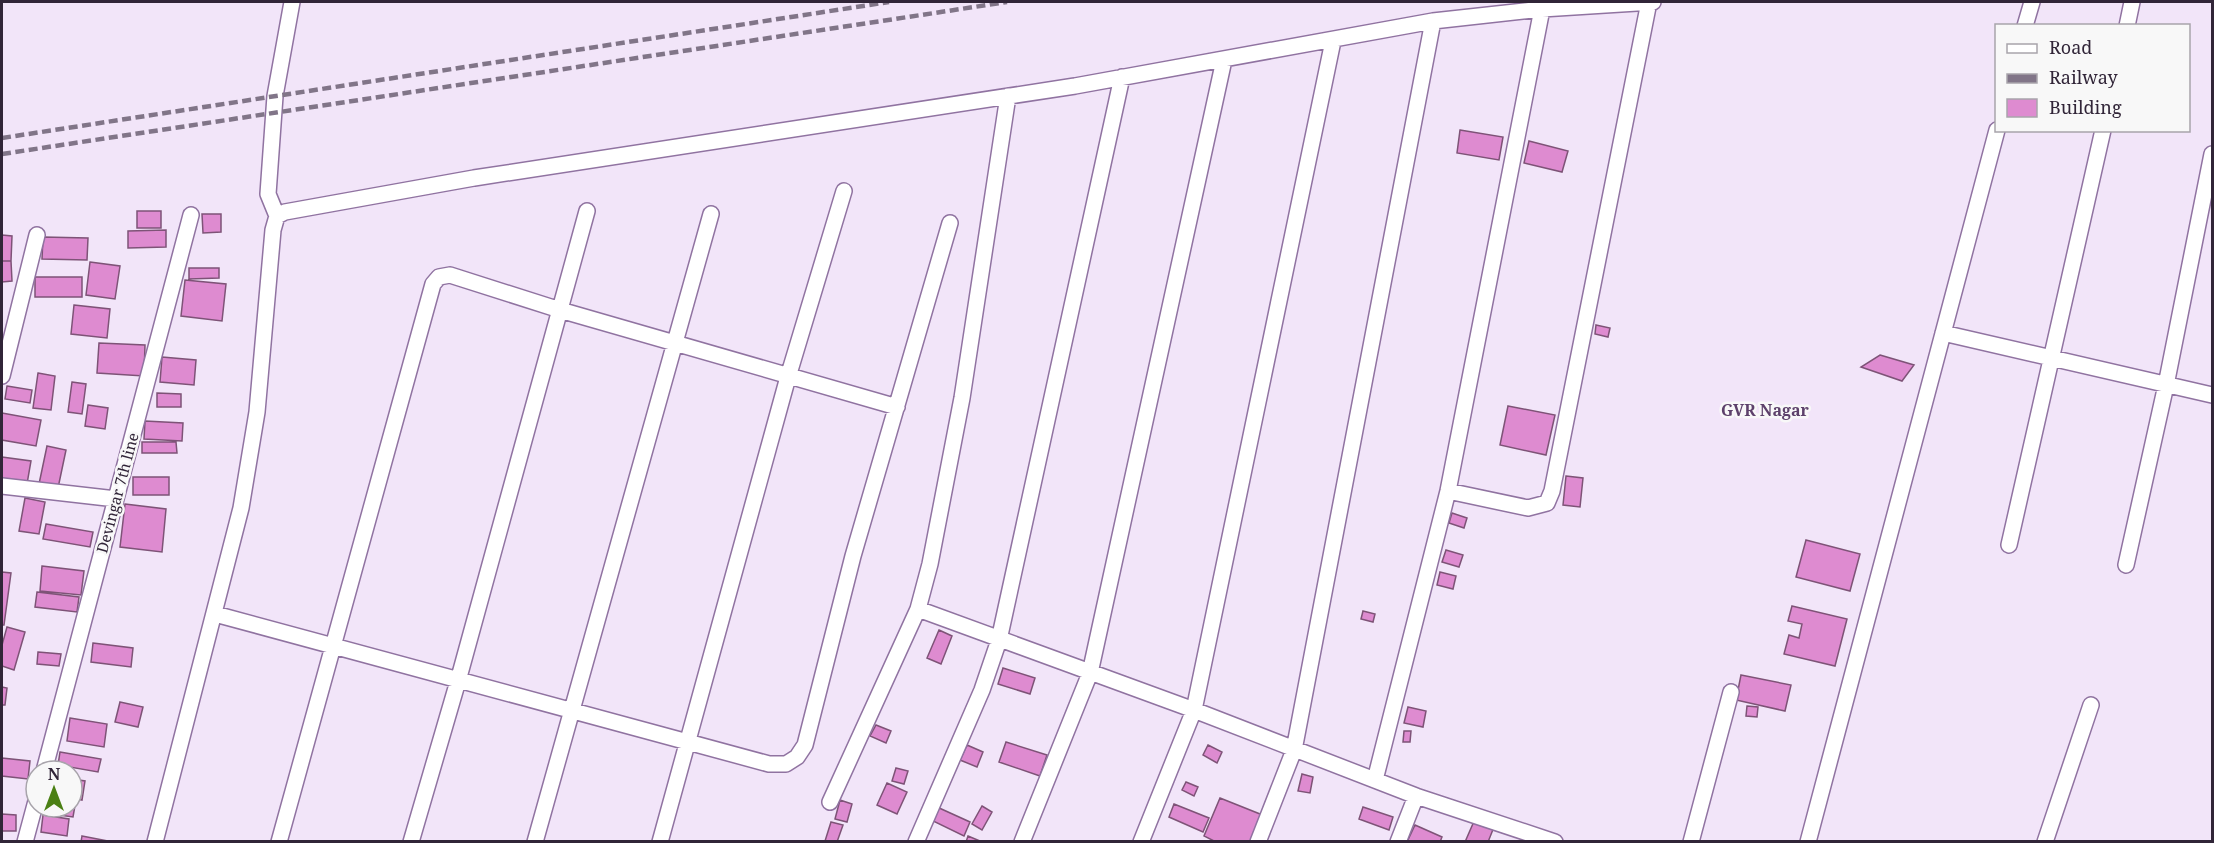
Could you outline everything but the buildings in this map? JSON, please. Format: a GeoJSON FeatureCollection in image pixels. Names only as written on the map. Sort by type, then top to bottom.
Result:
{"type":"FeatureCollection","features":[{"type":"Feature","properties":{"kind":"street"},"geometry":{"type":"LineString","coordinates":[[155,842],[241,508],[255,422],[275,223],[268,194],[268,182],[275,96],[292,2]]}},
{"type":"Feature","properties":{"kind":"street"},"geometry":{"type":"LineString","coordinates":[[275,223],[296,208],[474,178],[1008,96],[1333,41],[1433,21],[1542,9],[1651,2],[1552,491],[1547,503],[1528,508],[1448,491]]}},
{"type":"Feature","properties":{"kind":"street"},"geometry":{"type":"LineString","coordinates":[[2026,24],[2031,2]]}},
{"type":"Feature","properties":{"kind":"street"},"geometry":{"type":"LineString","coordinates":[[2127,24],[2132,2]]}},
{"type":"Feature","properties":{"kind":"street"},"geometry":{"type":"LineString","coordinates":[[1376,780],[1448,491],[1542,9]]}},
{"type":"Feature","properties":{"kind":"street"},"geometry":{"type":"LineString","coordinates":[[1258,842],[1294,750],[1433,21]]}},
{"type":"Feature","properties":{"kind":"street"},"geometry":{"type":"LineString","coordinates":[[1141,842],[1194,710],[1333,41]]}},
{"type":"Feature","properties":{"kind":"street"},"geometry":{"type":"LineString","coordinates":[[1022,842],[1090,673],[1224,60]]}},
{"type":"Feature","properties":{"kind":"street"},"geometry":{"type":"LineString","coordinates":[[916,842],[982,690],[999,640],[1122,77]]}},
{"type":"Feature","properties":{"kind":"street"},"geometry":{"type":"LineString","coordinates":[[830,802],[918,609],[930,564],[962,398],[1008,96]]}},
{"type":"Feature","properties":{"kind":"street"},"geometry":{"type":"LineString","coordinates":[[1808,842],[1996,132]]}},
{"type":"Feature","properties":{"kind":"street"},"geometry":{"type":"LineString","coordinates":[[2009,545],[2103,132]]}},
{"type":"Feature","properties":{"kind":"street"},"geometry":{"type":"LineString","coordinates":[[2126,565],[2166,385],[2212,154]]}},
{"type":"Feature","properties":{"kind":"street"},"geometry":{"type":"LineString","coordinates":[[660,842],[789,377],[844,191]]}},
{"type":"Feature","properties":{"kind":"street"},"geometry":{"type":"LineString","coordinates":[[411,842],[458,681],[587,211]]}},
{"type":"Feature","properties":{"kind":"street"},"geometry":{"type":"LineString","coordinates":[[535,842],[711,214]]}},
{"type":"Feature","properties":{"kind":"street","name":"Devingar 7th line"},"geometry":{"type":"LineString","coordinates":[[47,759],[191,215]]}},
{"type":"Feature","properties":{"kind":"street"},"geometry":{"type":"LineString","coordinates":[[215,614],[686,743],[769,764],[786,764],[797,757],[805,746],[853,556],[950,224]]}},
{"type":"Feature","properties":{"kind":"street"},"geometry":{"type":"LineString","coordinates":[[2,376],[37,235]]}},
{"type":"Feature","properties":{"kind":"street"},"geometry":{"type":"LineString","coordinates":[[279,842],[433,284],[438,277],[450,275],[673,344],[897,407]]}},
{"type":"Feature","properties":{"kind":"street"},"geometry":{"type":"LineString","coordinates":[[1943,333],[2212,395]]}},
{"type":"Feature","properties":{"kind":"street"},"geometry":{"type":"LineString","coordinates":[[2,486],[116,499]]}},
{"type":"Feature","properties":{"kind":"street"},"geometry":{"type":"LineString","coordinates":[[918,609],[1194,710],[1416,796],[1534,838],[1555,842]]}},
{"type":"Feature","properties":{"kind":"street"},"geometry":{"type":"LineString","coordinates":[[1691,842],[1731,692]]}},
{"type":"Feature","properties":{"kind":"street"},"geometry":{"type":"LineString","coordinates":[[2045,842],[2091,705]]}},
{"type":"Feature","properties":{"kind":"street"},"geometry":{"type":"LineString","coordinates":[[1398,842],[1416,796]]}},
{"type":"Feature","properties":{"kind":"street"},"geometry":{"type":"LineString","coordinates":[[25,842],[31,819]]}},
{"type":"Feature","properties":{"kind":"railway"},"geometry":{"type":"LineString","coordinates":[[2,138],[889,2]]}},
{"type":"Feature","properties":{"kind":"railway"},"geometry":{"type":"LineString","coordinates":[[2,154],[1007,2]]}},
{"type":"Feature","properties":{"kind":"district","name":"GVR Nagar"},"geometry":{"type":"Point","coordinates":[1765,410]}}]}
